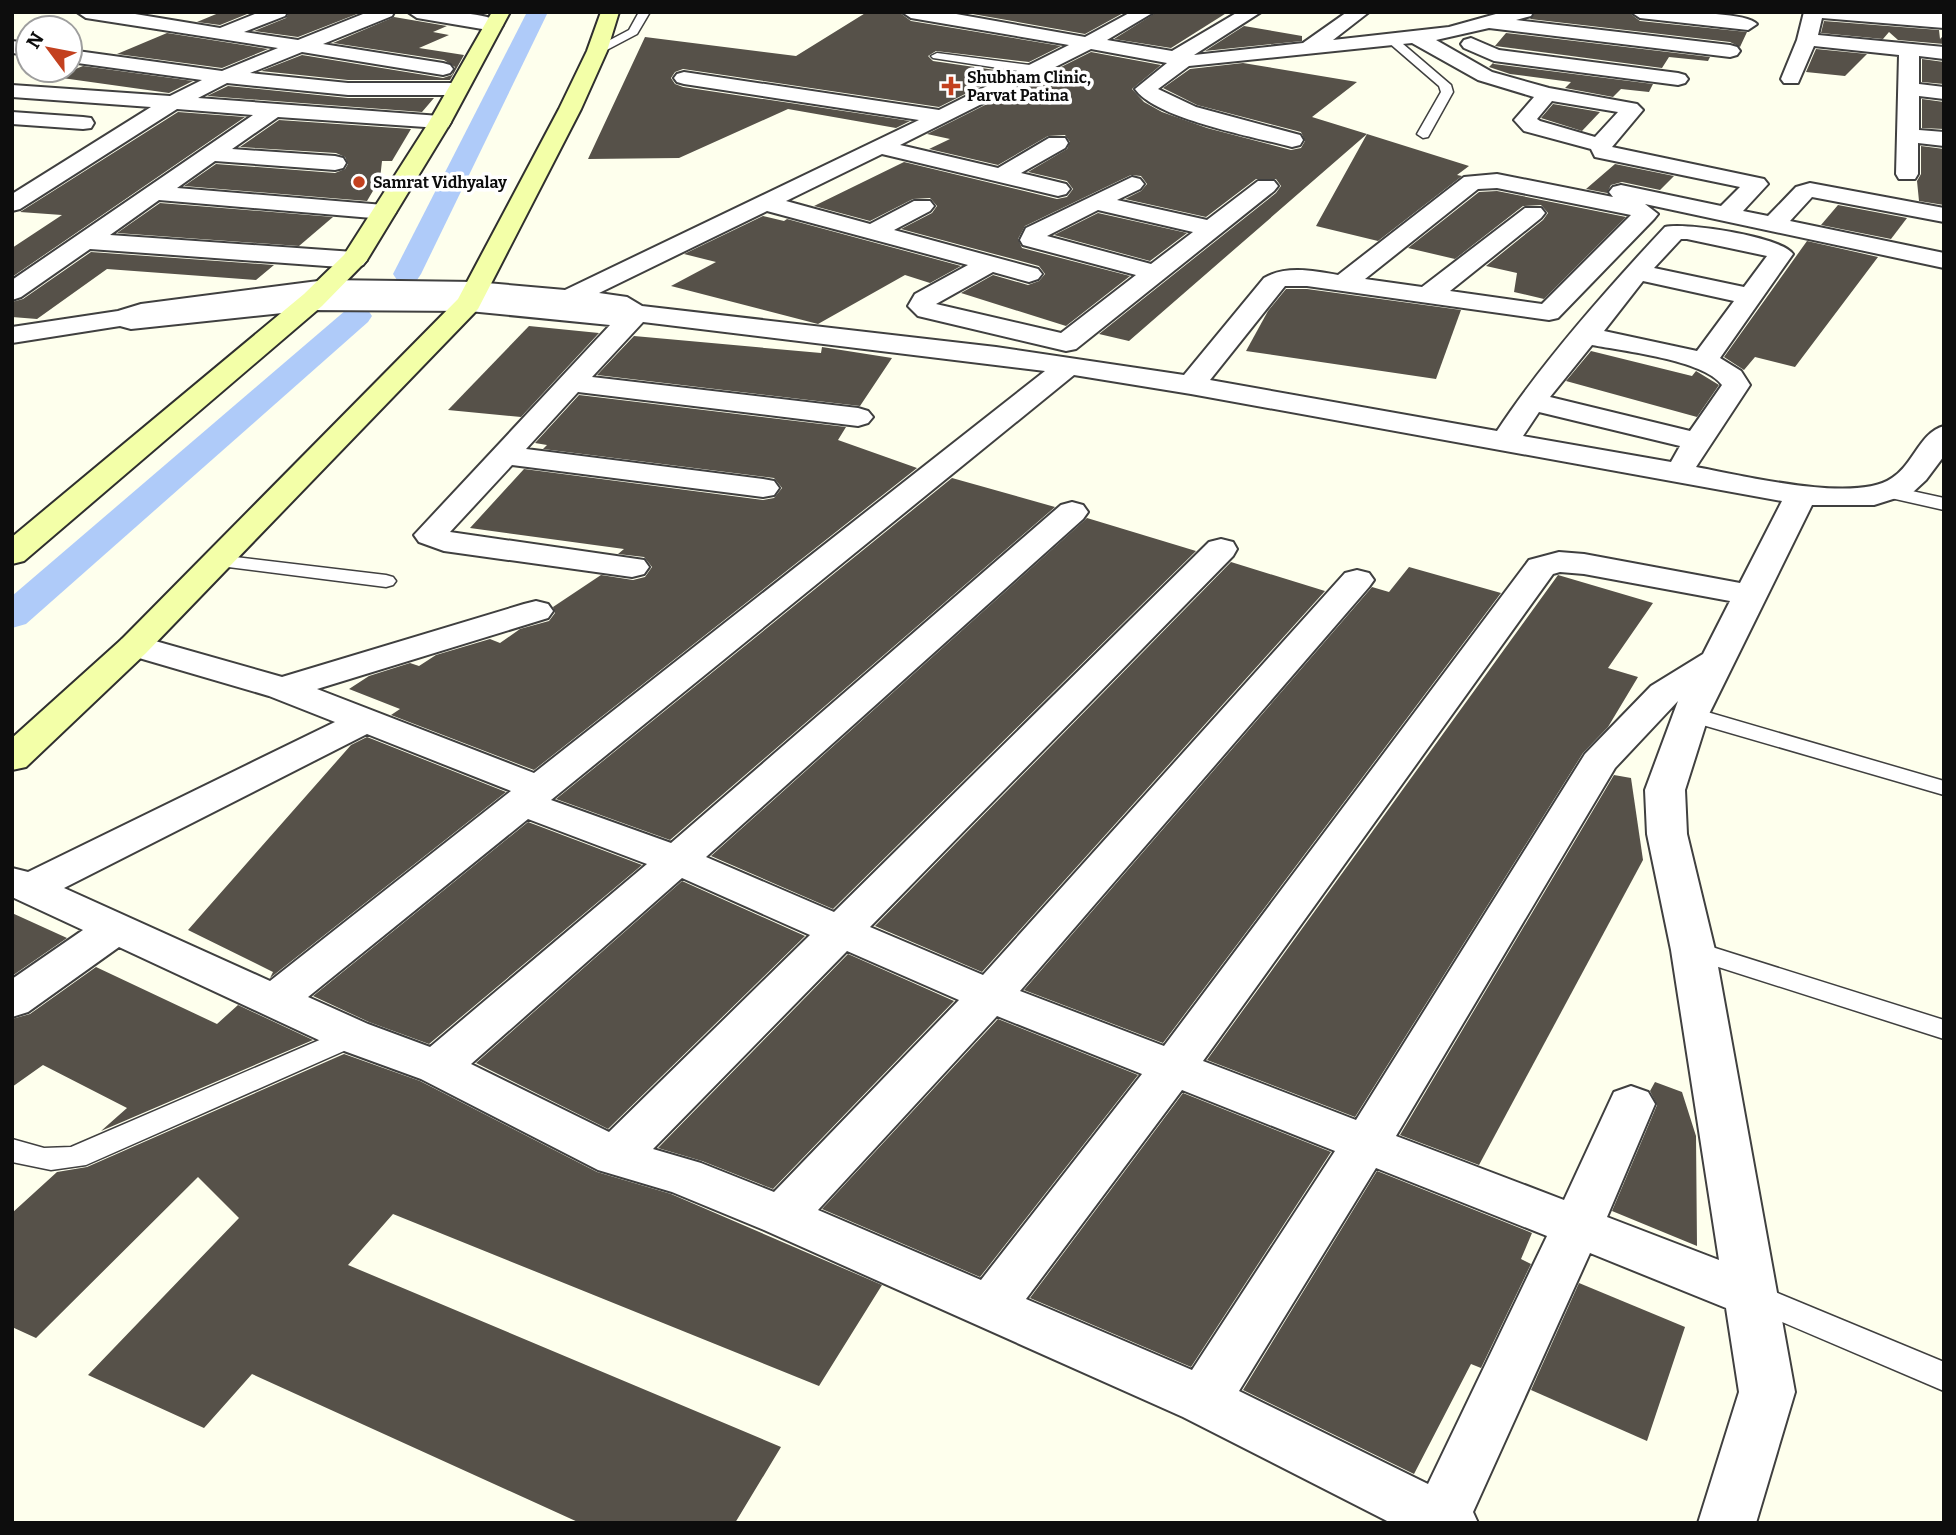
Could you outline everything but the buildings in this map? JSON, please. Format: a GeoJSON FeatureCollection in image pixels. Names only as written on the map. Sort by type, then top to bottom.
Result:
{"type":"FeatureCollection","features":[{"type":"Feature","properties":{"kind":"main road"},"geometry":{"type":"LineString","coordinates":[[12,759],[134,646],[219,561],[472,297],[570,109],[597,51],[611,12]]}},
{"type":"Feature","properties":{"kind":"main road"},"geometry":{"type":"LineString","coordinates":[[12,554],[318,295],[354,260],[440,122],[497,18]]}},
{"type":"Feature","properties":{"kind":"street"},"geometry":{"type":"LineString","coordinates":[[86,12],[149,22],[176,19],[222,34],[432,67],[463,81]]}},
{"type":"Feature","properties":{"kind":"street"},"geometry":{"type":"LineString","coordinates":[[222,34],[278,12]]}},
{"type":"Feature","properties":{"kind":"street"},"geometry":{"type":"LineString","coordinates":[[12,204],[174,102],[224,77],[385,12]]}},
{"type":"Feature","properties":{"kind":"street"},"geometry":{"type":"LineString","coordinates":[[417,12],[463,20],[497,18]]}},
{"type":"Feature","properties":{"kind":"street"},"geometry":{"type":"LineString","coordinates":[[911,12],[1086,45],[1179,60],[1209,61],[1433,35],[1492,23],[1524,12]]}},
{"type":"Feature","properties":{"kind":"street"},"geometry":{"type":"LineString","coordinates":[[1007,30],[1041,12]]}},
{"type":"Feature","properties":{"kind":"street"},"geometry":{"type":"LineString","coordinates":[[537,309],[568,298],[942,117],[1038,70],[1145,12]]}},
{"type":"Feature","properties":{"kind":"street"},"geometry":{"type":"LineString","coordinates":[[1252,12],[1179,60],[1144,89],[1148,95],[1184,110],[1292,140]]}},
{"type":"Feature","properties":{"kind":"street"},"geometry":{"type":"LineString","coordinates":[[1305,50],[1360,12]]}},
{"type":"Feature","properties":{"kind":"street"},"geometry":{"type":"LineString","coordinates":[[1433,35],[1460,12]]}},
{"type":"Feature","properties":{"kind":"street"},"geometry":{"type":"LineString","coordinates":[[1640,12],[1748,24]]}},
{"type":"Feature","properties":{"kind":"street"},"geometry":{"type":"LineString","coordinates":[[1791,79],[1807,40],[1813,12],[1944,21]]}},
{"type":"Feature","properties":{"kind":"street"},"geometry":{"type":"LineString","coordinates":[[1889,12],[1944,21]]}},
{"type":"Feature","properties":{"kind":"street"},"geometry":{"type":"LineString","coordinates":[[84,61],[133,43],[176,19]]}},
{"type":"Feature","properties":{"kind":"street"},"geometry":{"type":"LineString","coordinates":[[450,40],[463,20]]}},
{"type":"Feature","properties":{"kind":"street"},"geometry":{"type":"LineString","coordinates":[[1492,23],[1730,51]]}},
{"type":"Feature","properties":{"kind":"street"},"geometry":{"type":"LineString","coordinates":[[330,35],[444,50],[432,67]]}},
{"type":"Feature","properties":{"kind":"street"},"geometry":{"type":"LineString","coordinates":[[1433,35],[1494,55],[1678,79]]}},
{"type":"Feature","properties":{"kind":"street"},"geometry":{"type":"LineString","coordinates":[[1433,35],[1485,76],[1547,94],[1630,108],[1632,110],[1596,161],[1589,182],[1601,188],[1944,261]]}},
{"type":"Feature","properties":{"kind":"street"},"geometry":{"type":"LineString","coordinates":[[1807,40],[1944,53]]}},
{"type":"Feature","properties":{"kind":"street"},"geometry":{"type":"LineString","coordinates":[[1907,174],[1909,50]]}},
{"type":"Feature","properties":{"kind":"street"},"geometry":{"type":"LineString","coordinates":[[84,58],[224,77],[348,89],[463,81]]}},
{"type":"Feature","properties":{"kind":"street"},"geometry":{"type":"LineString","coordinates":[[684,78],[942,117]]}},
{"type":"Feature","properties":{"kind":"street"},"geometry":{"type":"LineString","coordinates":[[17,93],[32,84]]}},
{"type":"Feature","properties":{"kind":"street"},"geometry":{"type":"LineString","coordinates":[[1908,89],[1944,93]]}},
{"type":"Feature","properties":{"kind":"street"},"geometry":{"type":"LineString","coordinates":[[17,93],[440,122]]}},
{"type":"Feature","properties":{"kind":"street"},"geometry":{"type":"LineString","coordinates":[[1547,94],[1525,123],[1596,161],[1756,184],[1726,215]]}},
{"type":"Feature","properties":{"kind":"street"},"geometry":{"type":"LineString","coordinates":[[12,292],[274,110]]}},
{"type":"Feature","properties":{"kind":"street"},"geometry":{"type":"LineString","coordinates":[[12,118],[83,123]]}},
{"type":"Feature","properties":{"kind":"street"},"geometry":{"type":"LineString","coordinates":[[1908,135],[1944,139]]}},
{"type":"Feature","properties":{"kind":"street"},"geometry":{"type":"LineString","coordinates":[[1000,176],[1057,143]]}},
{"type":"Feature","properties":{"kind":"street"},"geometry":{"type":"LineString","coordinates":[[879,147],[1058,190]]}},
{"type":"Feature","properties":{"kind":"street"},"geometry":{"type":"LineString","coordinates":[[210,154],[335,163]]}},
{"type":"Feature","properties":{"kind":"street"},"geometry":{"type":"LineString","coordinates":[[795,211],[909,154]]}},
{"type":"Feature","properties":{"kind":"street"},"geometry":{"type":"LineString","coordinates":[[1191,385],[1273,283],[1293,277],[1345,282],[1549,312],[1645,217],[1645,211],[1489,180],[1472,182],[1345,282]]}},
{"type":"Feature","properties":{"kind":"street"},"geometry":{"type":"LineString","coordinates":[[1132,184],[1035,233],[1032,240],[1157,272]]}},
{"type":"Feature","properties":{"kind":"street"},"geometry":{"type":"LineString","coordinates":[[274,1001],[1077,353],[1157,272],[1209,228],[1266,186]]}},
{"type":"Feature","properties":{"kind":"street"},"geometry":{"type":"LineString","coordinates":[[1773,225],[1804,192],[1811,190],[1944,215]]}},
{"type":"Feature","properties":{"kind":"street"},"geometry":{"type":"LineString","coordinates":[[154,193],[384,212]]}},
{"type":"Feature","properties":{"kind":"street"},"geometry":{"type":"LineString","coordinates":[[1454,196],[1560,219]]}},
{"type":"Feature","properties":{"kind":"street"},"geometry":{"type":"LineString","coordinates":[[765,203],[1030,274]]}},
{"type":"Feature","properties":{"kind":"street"},"geometry":{"type":"LineString","coordinates":[[1097,203],[1209,228]]}},
{"type":"Feature","properties":{"kind":"street"},"geometry":{"type":"LineString","coordinates":[[872,232],[922,206]]}},
{"type":"Feature","properties":{"kind":"street"},"geometry":{"type":"LineString","coordinates":[[1429,295],[1533,213]]}},
{"type":"Feature","properties":{"kind":"street"},"geometry":{"type":"LineString","coordinates":[[1601,228],[1628,234]]}},
{"type":"Feature","properties":{"kind":"street"},"geometry":{"type":"LineString","coordinates":[[1506,440],[1531,401],[1637,272],[1670,235],[1679,231],[1780,253],[1780,257],[1704,361]]}},
{"type":"Feature","properties":{"kind":"street"},"geometry":{"type":"LineString","coordinates":[[85,241],[354,260]]}},
{"type":"Feature","properties":{"kind":"street"},"geometry":{"type":"LineString","coordinates":[[990,263],[924,300],[921,306],[927,310],[1021,332],[1077,353],[1191,385],[1801,495],[1847,497],[1889,492],[1910,481],[1944,435]]}},
{"type":"Feature","properties":{"kind":"street"},"geometry":{"type":"LineString","coordinates":[[1637,272],[1749,296]]}},
{"type":"Feature","properties":{"kind":"street"},"geometry":{"type":"LineString","coordinates":[[12,335],[122,318],[131,321],[318,295],[568,298],[618,303],[636,313]]}},
{"type":"Feature","properties":{"kind":"street"},"geometry":{"type":"LineString","coordinates":[[472,297],[537,309],[608,317],[636,313],[996,355],[1077,353]]}},
{"type":"Feature","properties":{"kind":"street"},"geometry":{"type":"LineString","coordinates":[[632,567],[444,541],[430,535],[636,313]]}},
{"type":"Feature","properties":{"kind":"street"},"geometry":{"type":"LineString","coordinates":[[996,355],[1021,332]]}},
{"type":"Feature","properties":{"kind":"street"},"geometry":{"type":"LineString","coordinates":[[1586,335],[1704,361],[1735,380],[1736,385],[1678,472]]}},
{"type":"Feature","properties":{"kind":"street"},"geometry":{"type":"LineString","coordinates":[[571,383],[858,417]]}},
{"type":"Feature","properties":{"kind":"street"},"geometry":{"type":"LineString","coordinates":[[1531,401],[1699,442]]}},
{"type":"Feature","properties":{"kind":"street"},"geometry":{"type":"LineString","coordinates":[[505,454],[763,488]]}},
{"type":"Feature","properties":{"kind":"street"},"geometry":{"type":"LineString","coordinates":[[1727,1523],[1767,1392],[1693,950],[1667,834],[1665,790],[1690,714],[1801,495]]}},
{"type":"Feature","properties":{"kind":"street"},"geometry":{"type":"LineString","coordinates":[[437,1066],[677,860],[1072,512]]}},
{"type":"Feature","properties":{"kind":"street"},"geometry":{"type":"LineString","coordinates":[[615,1157],[1221,549]]}},
{"type":"Feature","properties":{"kind":"street"},"geometry":{"type":"LineString","coordinates":[[990,1307],[1173,1068],[1541,568],[1559,562],[1584,564],[1750,595]]}},
{"type":"Feature","properties":{"kind":"street"},"geometry":{"type":"LineString","coordinates":[[782,1216],[990,996],[1357,580]]}},
{"type":"Feature","properties":{"kind":"street"},"geometry":{"type":"LineString","coordinates":[[282,688],[537,611]]}},
{"type":"Feature","properties":{"kind":"street"},"geometry":{"type":"LineString","coordinates":[[134,646],[282,688],[365,721],[990,996],[1751,1295]]}},
{"type":"Feature","properties":{"kind":"street"},"geometry":{"type":"LineString","coordinates":[[1203,1400],[1366,1144],[1599,762],[1664,694],[1718,660]]}},
{"type":"Feature","properties":{"kind":"street"},"geometry":{"type":"LineString","coordinates":[[21,885],[365,721]]}},
{"type":"Feature","properties":{"kind":"street"},"geometry":{"type":"LineString","coordinates":[[21,885],[352,1036],[437,1066],[615,1157],[684,1176],[782,1216],[1203,1400],[1445,1520],[1630,1104]]}},
{"type":"Feature","properties":{"kind":"street"},"geometry":{"type":"LineString","coordinates":[[12,1001],[116,928]]}},
{"type":"Feature","properties":{"kind":"lane"},"geometry":{"type":"LineString","coordinates":[[597,51],[633,32],[645,12]]}},
{"type":"Feature","properties":{"kind":"lane"},"geometry":{"type":"LineString","coordinates":[[1392,40],[1446,85],[1447,92],[1423,134]]}},
{"type":"Feature","properties":{"kind":"lane"},"geometry":{"type":"LineString","coordinates":[[937,56],[1038,70]]}},
{"type":"Feature","properties":{"kind":"lane"},"geometry":{"type":"LineString","coordinates":[[1889,492],[1944,504]]}},
{"type":"Feature","properties":{"kind":"lane"},"geometry":{"type":"LineString","coordinates":[[219,561],[386,581]]}},
{"type":"Feature","properties":{"kind":"lane"},"geometry":{"type":"LineString","coordinates":[[1690,714],[1944,788]]}},
{"type":"Feature","properties":{"kind":"lane"},"geometry":{"type":"LineString","coordinates":[[1693,950],[1944,1030]]}},
{"type":"Feature","properties":{"kind":"lane"},"geometry":{"type":"LineString","coordinates":[[12,1150],[37,1159],[76,1157],[352,1036]]}},
{"type":"Feature","properties":{"kind":"lane"},"geometry":{"type":"LineString","coordinates":[[1751,1295],[1944,1377]]}},
{"type":"Feature","properties":{"kind":"waterway"},"geometry":{"type":"LineString","coordinates":[[407,274],[538,12]]}},
{"type":"Feature","properties":{"kind":"waterway"},"geometry":{"type":"LineString","coordinates":[[12,616],[357,316]]}},
{"type":"Feature","properties":{"kind":"place","name":"Shubham Clinic, Parvat Patina"},"geometry":{"type":"Point","coordinates":[951,86]}},
{"type":"Feature","properties":{"kind":"place","name":"Samrat Vidhyalay"},"geometry":{"type":"Point","coordinates":[359,182]}}]}
